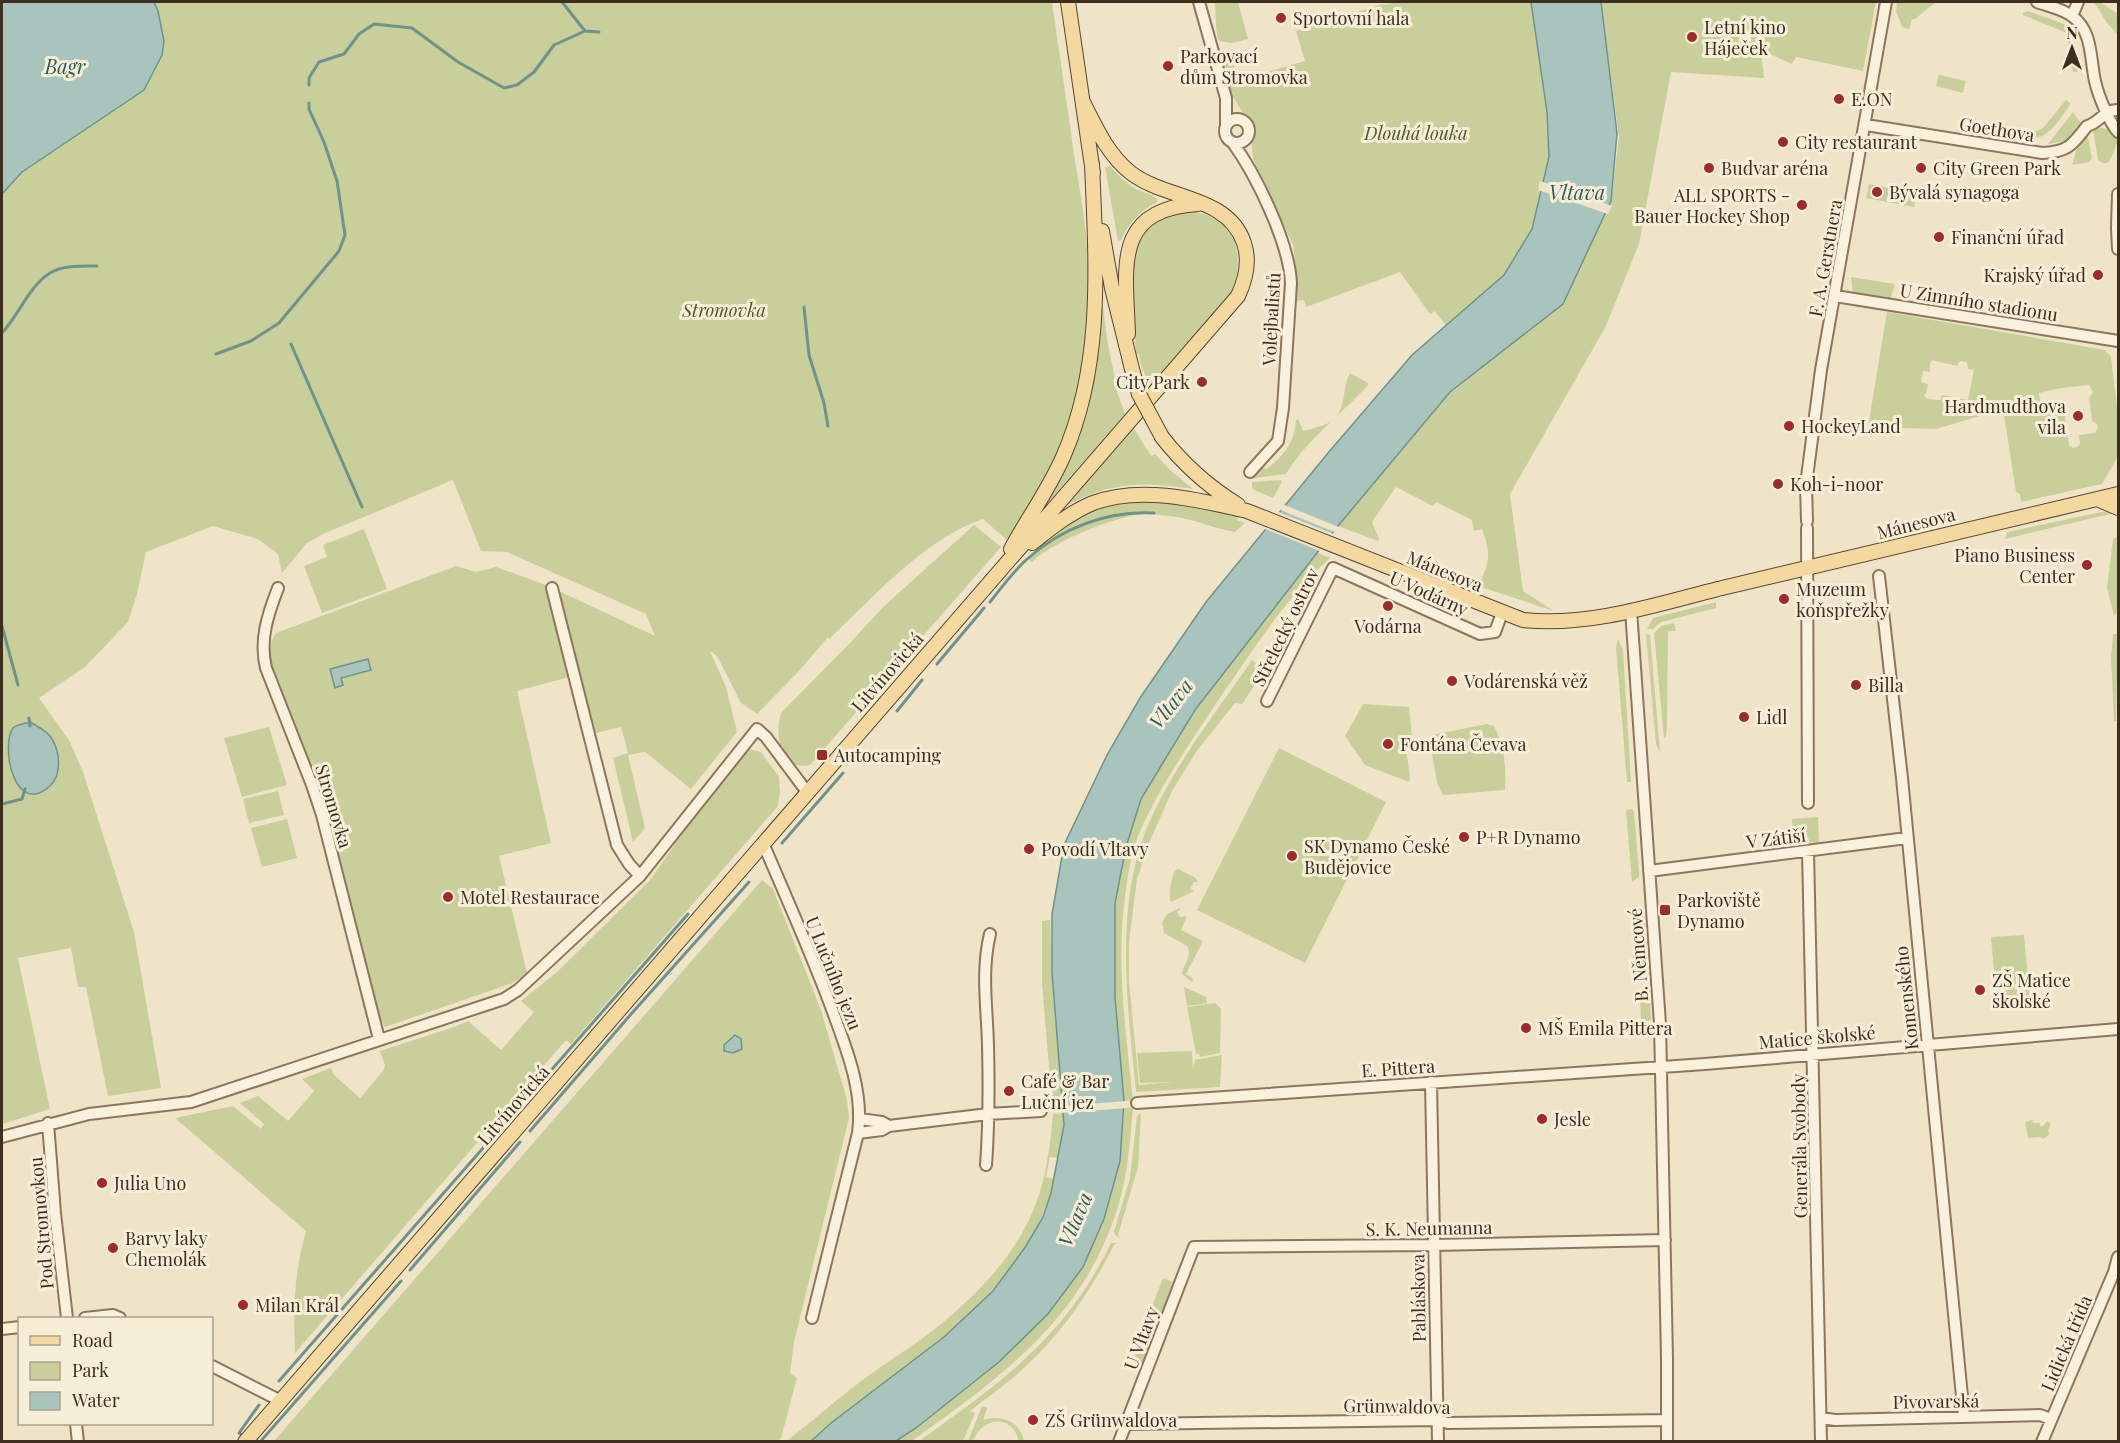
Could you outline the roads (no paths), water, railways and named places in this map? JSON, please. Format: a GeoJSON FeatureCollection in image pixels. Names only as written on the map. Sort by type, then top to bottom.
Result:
{"type":"FeatureCollection","features":[{"type":"Feature","properties":{"kind":"main road"},"geometry":{"type":"LineString","coordinates":[[1068,2],[1112,288],[1139,394],[1162,437],[1177,456],[1224,496],[1251,512]]}},
{"type":"Feature","properties":{"kind":"main road"},"geometry":{"type":"LineString","coordinates":[[994,577],[1238,296],[1246,273],[1245,249],[1238,229],[1226,217],[1203,204],[1144,182],[1120,164],[1104,142],[1083,102]]}},
{"type":"Feature","properties":{"kind":"main road"},"geometry":{"type":"LineString","coordinates":[[994,577],[1064,456],[1085,388],[1095,328],[1096,297],[1092,164]]}},
{"type":"Feature","properties":{"kind":"main road"},"geometry":{"type":"LineString","coordinates":[[1129,354],[1126,270],[1132,239],[1139,226],[1160,210],[1177,205],[1203,204]]}},
{"type":"Feature","properties":{"kind":"main road"},"geometry":{"type":"LineString","coordinates":[[2097,499],[2118,485]]}},
{"type":"Feature","properties":{"kind":"main road","name":"Mánesova"},"geometry":{"type":"LineString","coordinates":[[1251,512],[1502,613],[1523,620],[1563,622],[1631,610],[2118,494]]}},
{"type":"Feature","properties":{"kind":"main road"},"geometry":{"type":"LineString","coordinates":[[994,577],[1026,547],[1061,522],[1085,507],[1107,499],[1148,495],[1210,502],[1251,512]]}},
{"type":"Feature","properties":{"kind":"main road"},"geometry":{"type":"LineString","coordinates":[[2097,499],[2118,508]]}},
{"type":"Feature","properties":{"kind":"main road","name":"Litvínovická"},"geometry":{"type":"LineString","coordinates":[[246,1442],[994,577]]}},
{"type":"Feature","properties":{"kind":"street","name":"Volejbalistů"},"geometry":{"type":"LineString","coordinates":[[1199,2],[1226,98],[1225,134],[1249,165],[1286,251],[1290,267],[1283,408],[1278,441],[1250,472]]}},
{"type":"Feature","properties":{"kind":"street","name":"F. A. Gerstnera"},"geometry":{"type":"LineString","coordinates":[[1808,802],[1806,485],[1821,369],[1887,2]]}},
{"type":"Feature","properties":{"kind":"street"},"geometry":{"type":"LineString","coordinates":[[2037,2],[2072,16],[2084,29],[2089,41],[2095,83],[2113,127],[2118,132]]}},
{"type":"Feature","properties":{"kind":"street"},"geometry":{"type":"LineString","coordinates":[[2072,16],[2078,2]]}},
{"type":"Feature","properties":{"kind":"street","name":"Volejbalistů"},"geometry":{"type":"LineString","coordinates":[[1226,98],[1239,119],[1248,126],[1249,165]]}},
{"type":"Feature","properties":{"kind":"street"},"geometry":{"type":"LineString","coordinates":[[2107,112],[2118,110]]}},
{"type":"Feature","properties":{"kind":"street"},"geometry":{"type":"LineString","coordinates":[[2107,112],[2116,114],[2118,117]]}},
{"type":"Feature","properties":{"kind":"street","name":"Goethova"},"geometry":{"type":"LineString","coordinates":[[1866,125],[2042,153],[2057,152],[2073,145],[2087,126],[2094,125],[2107,112]]}},
{"type":"Feature","properties":{"kind":"street"},"geometry":{"type":"LineString","coordinates":[[1226,125],[1232,120],[1239,119]]}},
{"type":"Feature","properties":{"kind":"street"},"geometry":{"type":"LineString","coordinates":[[1233,142],[1241,142],[1247,138]]}},
{"type":"Feature","properties":{"kind":"street"},"geometry":{"type":"LineString","coordinates":[[2118,194],[2116,228],[2118,249]]}},
{"type":"Feature","properties":{"kind":"street","name":"U Zimního stadionu"},"geometry":{"type":"LineString","coordinates":[[1835,296],[2118,341]]}},
{"type":"Feature","properties":{"kind":"street","name":"U Vodárny"},"geometry":{"type":"LineString","coordinates":[[1333,568],[1480,634],[1495,632],[1502,613]]}},
{"type":"Feature","properties":{"kind":"street","name":"Střelecký ostrov"},"geometry":{"type":"LineString","coordinates":[[1268,701],[1333,568]]}},
{"type":"Feature","properties":{"kind":"street","name":"Komenského"},"geometry":{"type":"LineString","coordinates":[[1880,576],[1964,1417]]}},
{"type":"Feature","properties":{"kind":"street","name":"Stromovka"},"geometry":{"type":"LineString","coordinates":[[278,588],[269,611],[262,652],[322,816],[379,1039]]}},
{"type":"Feature","properties":{"kind":"street"},"geometry":{"type":"LineString","coordinates":[[552,588],[617,845],[628,864],[640,876]]}},
{"type":"Feature","properties":{"kind":"street","name":"B. Němcové"},"geometry":{"type":"LineString","coordinates":[[1631,610],[1662,1067],[1667,1442]]}},
{"type":"Feature","properties":{"kind":"street"},"geometry":{"type":"LineString","coordinates":[[2,1137],[89,1114],[191,1102],[504,999],[519,990],[640,876],[757,729],[766,737],[807,792]]}},
{"type":"Feature","properties":{"kind":"street","name":"V Zátiší"},"geometry":{"type":"LineString","coordinates":[[1649,872],[1907,838]]}},
{"type":"Feature","properties":{"kind":"street","name":"U Lučního jezu"},"geometry":{"type":"LineString","coordinates":[[763,843],[816,966],[845,1044],[857,1094],[860,1119],[812,1318]]}},
{"type":"Feature","properties":{"kind":"street","name":"Generála Svobody"},"geometry":{"type":"LineString","coordinates":[[1808,851],[1821,1442]]}},
{"type":"Feature","properties":{"kind":"street"},"geometry":{"type":"LineString","coordinates":[[986,1165],[988,1043],[984,971],[990,934]]}},
{"type":"Feature","properties":{"kind":"street","name":"Matice školské"},"geometry":{"type":"LineString","coordinates":[[1662,1067],[2118,1029]]}},
{"type":"Feature","properties":{"kind":"street","name":"E. Pittera"},"geometry":{"type":"LineString","coordinates":[[1137,1103],[1662,1067]]}},
{"type":"Feature","properties":{"kind":"street","name":"Pabláskova"},"geometry":{"type":"LineString","coordinates":[[1431,1082],[1438,1442]]}},
{"type":"Feature","properties":{"kind":"street"},"geometry":{"type":"LineString","coordinates":[[858,1133],[882,1130],[889,1126],[988,1114],[1041,1111]]}},
{"type":"Feature","properties":{"kind":"street"},"geometry":{"type":"LineString","coordinates":[[860,1119],[882,1122],[889,1126]]}},
{"type":"Feature","properties":{"kind":"street","name":"Pod Stromovkou"},"geometry":{"type":"LineString","coordinates":[[48,1123],[67,1317]]}},
{"type":"Feature","properties":{"kind":"street","name":"S. K. Neumanna"},"geometry":{"type":"LineString","coordinates":[[1194,1247],[1665,1240]]}},
{"type":"Feature","properties":{"kind":"street","name":"U Vltavy"},"geometry":{"type":"LineString","coordinates":[[1119,1442],[1194,1247]]}},
{"type":"Feature","properties":{"kind":"street","name":"Lidická třída"},"geometry":{"type":"LineString","coordinates":[[2042,1442],[2114,1272],[2118,1257]]}},
{"type":"Feature","properties":{"kind":"street"},"geometry":{"type":"LineString","coordinates":[[94,1317],[113,1315],[118,1317]]}},
{"type":"Feature","properties":{"kind":"street"},"geometry":{"type":"LineString","coordinates":[[2,1329],[18,1327]]}},
{"type":"Feature","properties":{"kind":"street"},"geometry":{"type":"LineString","coordinates":[[213,1367],[281,1401]]}},
{"type":"Feature","properties":{"kind":"street","name":"Pivovarská"},"geometry":{"type":"LineString","coordinates":[[1821,1418],[1835,1420],[2040,1415],[2051,1419]]}},
{"type":"Feature","properties":{"kind":"street","name":"Grünwaldova"},"geometry":{"type":"LineString","coordinates":[[1126,1424],[1667,1420]]}},
{"type":"Feature","properties":{"kind":"street"},"geometry":{"type":"LineString","coordinates":[[76,1425],[78,1442]]}},
{"type":"Feature","properties":{"kind":"water","name":"Bagr"},"geometry":{"type":"Polygon","coordinates":[[[2,2],[154,2],[164,41],[162,55],[144,90],[22,172],[2,194],[2,2]]]}},
{"type":"Feature","properties":{"kind":"water","name":"Vltava"},"geometry":{"type":"Polygon","coordinates":[[[1531,2],[1601,2],[1617,133],[1611,201],[1563,304],[1450,392],[1338,526],[1195,710],[1141,799],[1126,847],[1115,903],[1115,997],[1124,1101],[1120,1161],[1104,1219],[1083,1267],[1048,1314],[999,1362],[916,1428],[896,1441],[810,1442],[831,1423],[944,1337],[993,1291],[1026,1246],[1043,1217],[1051,1193],[1064,1125],[1052,972],[1052,914],[1064,845],[1107,755],[1140,698],[1206,602],[1412,355],[1504,275],[1532,229],[1549,157],[1547,112],[1531,2]]]}},
{"type":"Feature","properties":{"kind":"water"},"geometry":{"type":"Polygon","coordinates":[[[368,659],[371,670],[341,678],[343,685],[335,688],[330,669],[368,659]]]}},
{"type":"Feature","properties":{"kind":"water"},"geometry":{"type":"Polygon","coordinates":[[[30,722],[50,736],[55,744],[58,757],[57,776],[50,786],[38,793],[28,793],[19,787],[8,750],[9,737],[13,728],[30,722]]]}},
{"type":"Feature","properties":{"kind":"water"},"geometry":{"type":"Polygon","coordinates":[[[735,1035],[741,1039],[742,1049],[733,1053],[724,1051],[724,1045],[735,1035]]]}},
{"type":"Feature","properties":{"kind":"waterway"},"geometry":{"type":"LineString","coordinates":[[309,85],[309,78],[319,62],[344,54],[359,34],[374,24],[412,28],[458,62],[504,88],[517,85],[534,72],[554,45],[585,31],[562,2]]}},
{"type":"Feature","properties":{"kind":"waterway"},"geometry":{"type":"LineString","coordinates":[[585,31],[599,32]]}},
{"type":"Feature","properties":{"kind":"waterway"},"geometry":{"type":"LineString","coordinates":[[216,354],[251,341],[279,323],[339,251],[345,235],[337,181],[324,142],[309,109],[309,103]]}},
{"type":"Feature","properties":{"kind":"waterway"},"geometry":{"type":"LineString","coordinates":[[2,333],[36,285],[50,273],[67,267],[97,266]]}},
{"type":"Feature","properties":{"kind":"waterway"},"geometry":{"type":"LineString","coordinates":[[804,307],[809,355],[824,403],[828,426]]}},
{"type":"Feature","properties":{"kind":"waterway"},"geometry":{"type":"LineString","coordinates":[[291,344],[362,507]]}},
{"type":"Feature","properties":{"kind":"waterway"},"geometry":{"type":"LineString","coordinates":[[990,602],[1026,560],[1070,530],[1103,518],[1154,513]]}},
{"type":"Feature","properties":{"kind":"waterway"},"geometry":{"type":"LineString","coordinates":[[937,664],[984,608]]}},
{"type":"Feature","properties":{"kind":"waterway"},"geometry":{"type":"LineString","coordinates":[[2,626],[18,685]]}},
{"type":"Feature","properties":{"kind":"waterway"},"geometry":{"type":"LineString","coordinates":[[897,711],[922,680]]}},
{"type":"Feature","properties":{"kind":"waterway"},"geometry":{"type":"LineString","coordinates":[[29,718],[30,726]]}},
{"type":"Feature","properties":{"kind":"waterway"},"geometry":{"type":"LineString","coordinates":[[782,843],[843,773]]}},
{"type":"Feature","properties":{"kind":"waterway"},"geometry":{"type":"LineString","coordinates":[[2,804],[22,799],[25,789]]}},
{"type":"Feature","properties":{"kind":"waterway"},"geometry":{"type":"LineString","coordinates":[[530,1131],[749,882]]}},
{"type":"Feature","properties":{"kind":"waterway"},"geometry":{"type":"LineString","coordinates":[[279,1381],[688,914]]}},
{"type":"Feature","properties":{"kind":"waterway"},"geometry":{"type":"LineString","coordinates":[[410,1270],[520,1142]]}},
{"type":"Feature","properties":{"kind":"waterway"},"geometry":{"type":"LineString","coordinates":[[260,1442],[401,1281]]}},
{"type":"Feature","properties":{"kind":"waterway"},"geometry":{"type":"LineString","coordinates":[[242,1435],[239,1433],[259,1405]]}},
{"type":"Feature","properties":{"kind":"place","name":"Sportovní hala"},"geometry":{"type":"Point","coordinates":[1281,18]}},
{"type":"Feature","properties":{"kind":"place","name":"Letní kino Háječek"},"geometry":{"type":"Point","coordinates":[1692,37]}},
{"type":"Feature","properties":{"kind":"place","name":"Parkovací dům Stromovka"},"geometry":{"type":"Point","coordinates":[1168,66]}},
{"type":"Feature","properties":{"kind":"place","name":"E.ON"},"geometry":{"type":"Point","coordinates":[1839,99]}},
{"type":"Feature","properties":{"kind":"place","name":"City restaurant"},"geometry":{"type":"Point","coordinates":[1783,142]}},
{"type":"Feature","properties":{"kind":"place","name":"Budvar aréna"},"geometry":{"type":"Point","coordinates":[1709,168]}},
{"type":"Feature","properties":{"kind":"place","name":"City Green Park"},"geometry":{"type":"Point","coordinates":[1921,168]}},
{"type":"Feature","properties":{"kind":"place","name":"Bývalá synagoga"},"geometry":{"type":"Point","coordinates":[1877,192]}},
{"type":"Feature","properties":{"kind":"place","name":"ALL SPORTS - Bauer Hockey Shop"},"geometry":{"type":"Point","coordinates":[1802,205]}},
{"type":"Feature","properties":{"kind":"place","name":"Finanční úřad"},"geometry":{"type":"Point","coordinates":[1939,237]}},
{"type":"Feature","properties":{"kind":"place","name":"Krajský úřad"},"geometry":{"type":"Point","coordinates":[2098,275]}},
{"type":"Feature","properties":{"kind":"place","name":"City Park"},"geometry":{"type":"Point","coordinates":[1202,382]}},
{"type":"Feature","properties":{"kind":"place","name":"Hardmudthova vila"},"geometry":{"type":"Point","coordinates":[2078,416]}},
{"type":"Feature","properties":{"kind":"place","name":"HockeyLand"},"geometry":{"type":"Point","coordinates":[1789,426]}},
{"type":"Feature","properties":{"kind":"place","name":"Koh-i-noor"},"geometry":{"type":"Point","coordinates":[1778,484]}},
{"type":"Feature","properties":{"kind":"place","name":"Piano Business Center"},"geometry":{"type":"Point","coordinates":[2087,565]}},
{"type":"Feature","properties":{"kind":"place","name":"Muzeum koňspřežky"},"geometry":{"type":"Point","coordinates":[1784,599]}},
{"type":"Feature","properties":{"kind":"place","name":"Vodárna"},"geometry":{"type":"Point","coordinates":[1388,606]}},
{"type":"Feature","properties":{"kind":"place","name":"Vodárenská věž"},"geometry":{"type":"Point","coordinates":[1452,681]}},
{"type":"Feature","properties":{"kind":"place","name":"Billa"},"geometry":{"type":"Point","coordinates":[1856,685]}},
{"type":"Feature","properties":{"kind":"place","name":"Lidl"},"geometry":{"type":"Point","coordinates":[1744,717]}},
{"type":"Feature","properties":{"kind":"place","name":"Fontána Čevava"},"geometry":{"type":"Point","coordinates":[1388,744]}},
{"type":"Feature","properties":{"kind":"place","name":"Autocamping"},"geometry":{"type":"Point","coordinates":[822,755]}},
{"type":"Feature","properties":{"kind":"place","name":"P+R Dynamo"},"geometry":{"type":"Point","coordinates":[1464,837]}},
{"type":"Feature","properties":{"kind":"place","name":"Povodí Vltavy"},"geometry":{"type":"Point","coordinates":[1029,849]}},
{"type":"Feature","properties":{"kind":"place","name":"SK Dynamo České Budějovice"},"geometry":{"type":"Point","coordinates":[1292,856]}},
{"type":"Feature","properties":{"kind":"place","name":"Motel Restaurace"},"geometry":{"type":"Point","coordinates":[448,897]}},
{"type":"Feature","properties":{"kind":"place","name":"Parkoviště Dynamo"},"geometry":{"type":"Point","coordinates":[1665,910]}},
{"type":"Feature","properties":{"kind":"place","name":"ZŠ Matice školské"},"geometry":{"type":"Point","coordinates":[1980,990]}},
{"type":"Feature","properties":{"kind":"place","name":"MŠ Emila Pittera"},"geometry":{"type":"Point","coordinates":[1526,1028]}},
{"type":"Feature","properties":{"kind":"place","name":"Café & Bar Luční jez"},"geometry":{"type":"Point","coordinates":[1009,1091]}},
{"type":"Feature","properties":{"kind":"place","name":"Jesle"},"geometry":{"type":"Point","coordinates":[1542,1119]}},
{"type":"Feature","properties":{"kind":"place","name":"Julia Uno"},"geometry":{"type":"Point","coordinates":[102,1183]}},
{"type":"Feature","properties":{"kind":"place","name":"Barvy laky Chemolák"},"geometry":{"type":"Point","coordinates":[113,1248]}},
{"type":"Feature","properties":{"kind":"place","name":"Milan Král"},"geometry":{"type":"Point","coordinates":[243,1305]}},
{"type":"Feature","properties":{"kind":"place","name":"ZŠ Grünwaldova"},"geometry":{"type":"Point","coordinates":[1033,1420]}},
{"type":"Feature","properties":{"kind":"park label","name":"Dlouhá louka"},"geometry":{"type":"Point","coordinates":[1416,133]}}]}
